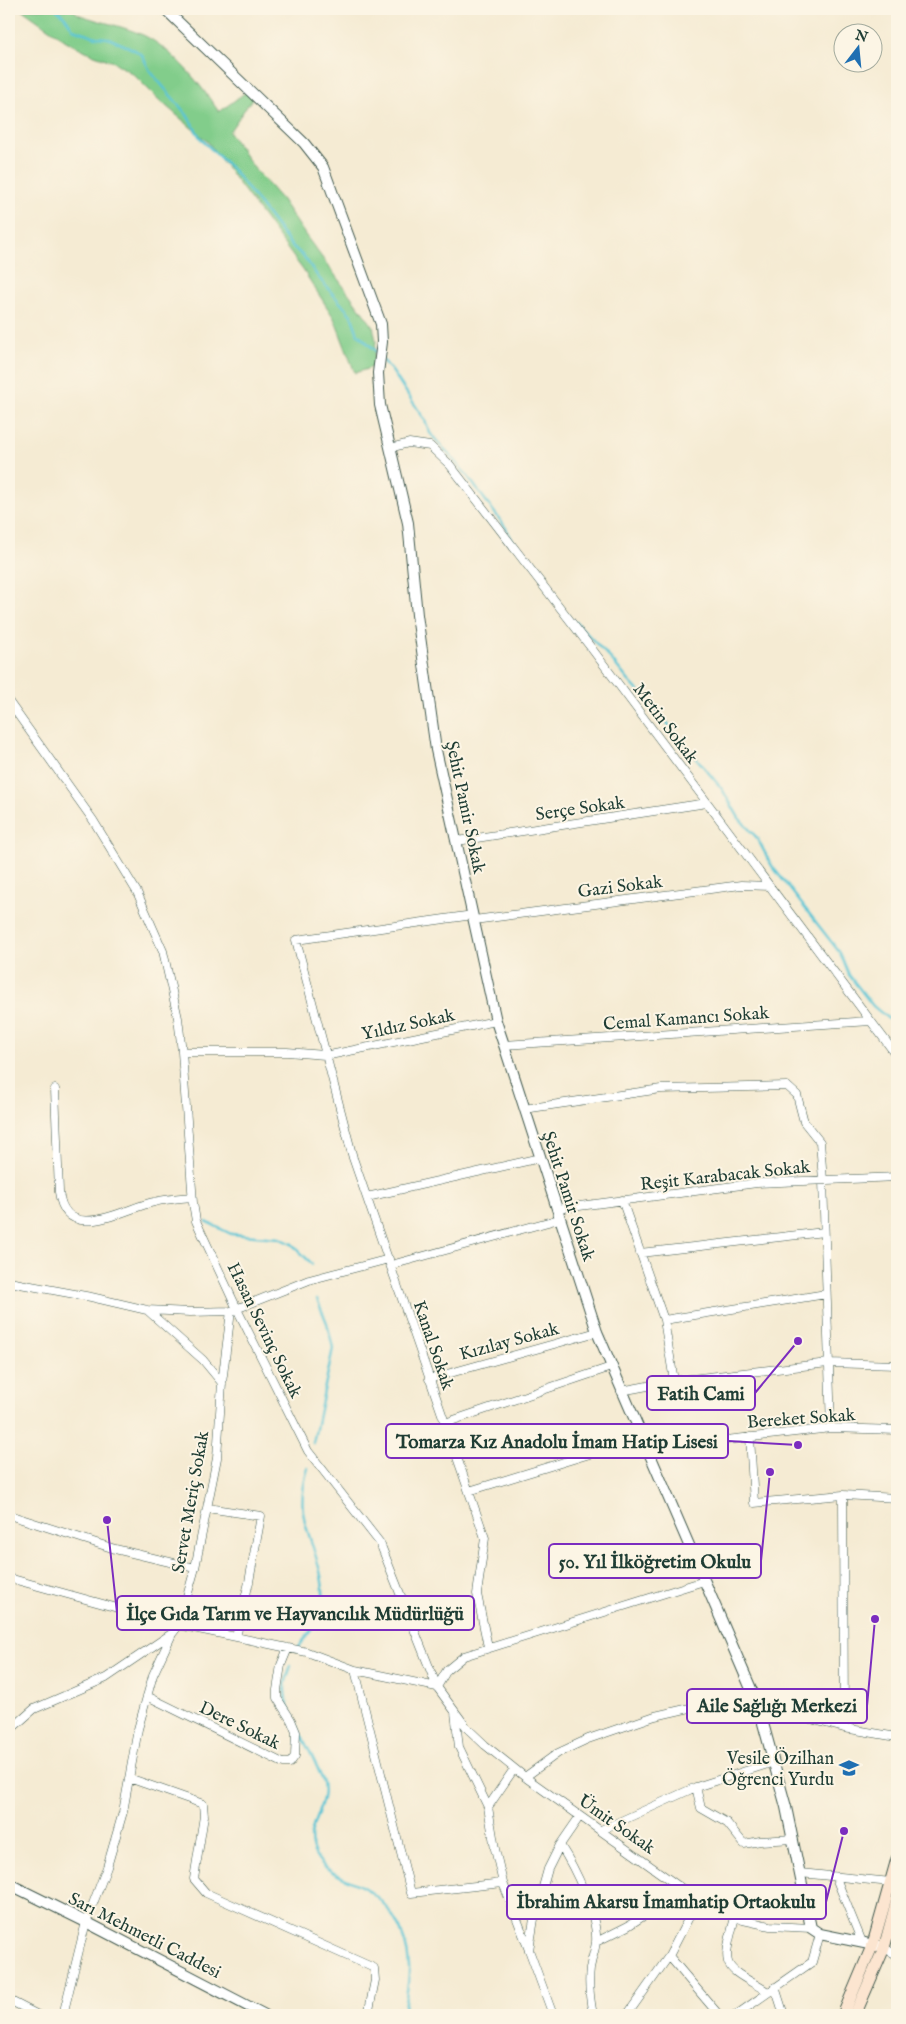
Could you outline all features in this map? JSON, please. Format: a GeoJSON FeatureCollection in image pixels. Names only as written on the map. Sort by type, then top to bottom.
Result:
{"type":"FeatureCollection","features":[{"type":"Feature","properties":{"kind":"main road"},"geometry":{"type":"LineString","coordinates":[[855,2015],[897,1859]]}},
{"type":"Feature","properties":{"kind":"main road"},"geometry":{"type":"LineString","coordinates":[[843,2015],[873,1945],[897,1900]]}},
{"type":"Feature","properties":{"kind":"street","name":"Şehit Pamir Sokak"},"geometry":{"type":"LineString","coordinates":[[165,9],[304,143],[323,166],[381,324],[382,342],[378,373],[380,405],[408,523],[417,615],[432,722],[496,1021],[597,1332],[758,1705],[816,1931]]}},
{"type":"Feature","properties":{"kind":"street","name":"Metin Sokak"},"geometry":{"type":"LineString","coordinates":[[390,448],[409,443],[430,446],[450,466],[587,642],[897,1056]]}},
{"type":"Feature","properties":{"kind":"street","name":"Hasan Sevinç Sokak"},"geometry":{"type":"LineString","coordinates":[[9,702],[93,820],[137,892],[164,951],[178,1018],[196,1221],[234,1310],[308,1451],[380,1543],[437,1687]]}},
{"type":"Feature","properties":{"kind":"street","name":"Serçe Sokak"},"geometry":{"type":"LineString","coordinates":[[456,841],[707,803]]}},
{"type":"Feature","properties":{"kind":"street","name":"Gazi Sokak"},"geometry":{"type":"LineString","coordinates":[[296,940],[742,885],[770,886]]}},
{"type":"Feature","properties":{"kind":"street","name":"Kanal Sokak"},"geometry":{"type":"LineString","coordinates":[[296,940],[353,1158],[485,1538],[477,1594],[488,1648]]}},
{"type":"Feature","properties":{"kind":"street","name":"Yıldız Sokak"},"geometry":{"type":"LineString","coordinates":[[182,1052],[287,1052],[325,1056],[496,1021]]}},
{"type":"Feature","properties":{"kind":"street","name":"Cemal Kamancı Sokak"},"geometry":{"type":"LineString","coordinates":[[504,1045],[871,1021]]}},
{"type":"Feature","properties":{"kind":"street"},"geometry":{"type":"LineString","coordinates":[[524,1109],[661,1089],[787,1086],[797,1095],[804,1122],[820,1142],[823,1180],[831,1428]]}},
{"type":"Feature","properties":{"kind":"street"},"geometry":{"type":"LineString","coordinates":[[55,1089],[59,1192],[60,1200],[69,1215],[86,1221],[100,1220],[154,1202],[193,1200]]}},
{"type":"Feature","properties":{"kind":"street"},"geometry":{"type":"LineString","coordinates":[[367,1197],[540,1158]]}},
{"type":"Feature","properties":{"kind":"street","name":"Reşit Karabacak Sokak"},"geometry":{"type":"LineString","coordinates":[[234,1310],[326,1275],[390,1262],[558,1214],[622,1200],[757,1182],[897,1177]]}},
{"type":"Feature","properties":{"kind":"street"},"geometry":{"type":"LineString","coordinates":[[622,1200],[664,1320],[674,1382]]}},
{"type":"Feature","properties":{"kind":"street"},"geometry":{"type":"LineString","coordinates":[[640,1253],[824,1232]]}},
{"type":"Feature","properties":{"kind":"street"},"geometry":{"type":"LineString","coordinates":[[9,1282],[91,1297],[147,1310],[190,1312],[234,1310]]}},
{"type":"Feature","properties":{"kind":"street"},"geometry":{"type":"LineString","coordinates":[[664,1320],[826,1294]]}},
{"type":"Feature","properties":{"kind":"street"},"geometry":{"type":"LineString","coordinates":[[147,1310],[203,1360],[222,1384]]}},
{"type":"Feature","properties":{"kind":"street","name":"Servet Meriç Sokak"},"geometry":{"type":"LineString","coordinates":[[63,2015],[86,1922],[107,1867],[123,1812],[138,1729],[153,1675],[172,1634],[179,1626],[195,1568],[218,1458],[222,1384],[234,1310]]}},
{"type":"Feature","properties":{"kind":"street","name":"Kızılay Sokak"},"geometry":{"type":"LineString","coordinates":[[429,1379],[597,1332]]}},
{"type":"Feature","properties":{"kind":"street"},"geometry":{"type":"LineString","coordinates":[[621,1391],[674,1382],[828,1363],[897,1365]]}},
{"type":"Feature","properties":{"kind":"street"},"geometry":{"type":"LineString","coordinates":[[445,1424],[611,1367]]}},
{"type":"Feature","properties":{"kind":"street","name":"Bereket Sokak"},"geometry":{"type":"LineString","coordinates":[[647,1449],[831,1428],[897,1430]]}},
{"type":"Feature","properties":{"kind":"street"},"geometry":{"type":"LineString","coordinates":[[750,1437],[754,1503],[843,1495],[897,1498]]}},
{"type":"Feature","properties":{"kind":"street"},"geometry":{"type":"LineString","coordinates":[[469,1491],[642,1438]]}},
{"type":"Feature","properties":{"kind":"street"},"geometry":{"type":"LineString","coordinates":[[843,1495],[844,1728]]}},
{"type":"Feature","properties":{"kind":"street"},"geometry":{"type":"LineString","coordinates":[[207,1508],[261,1516],[250,1582],[236,1637]]}},
{"type":"Feature","properties":{"kind":"street"},"geometry":{"type":"LineString","coordinates":[[9,1515],[115,1549],[195,1568]]}},
{"type":"Feature","properties":{"kind":"street"},"geometry":{"type":"LineString","coordinates":[[9,1578],[179,1626],[307,1652],[355,1670],[437,1687],[447,1670],[464,1656],[704,1581]]}},
{"type":"Feature","properties":{"kind":"street"},"geometry":{"type":"LineString","coordinates":[[9,1731],[34,1710],[106,1678],[172,1634]]}},
{"type":"Feature","properties":{"kind":"street","name":"Dere Sokak"},"geometry":{"type":"LineString","coordinates":[[147,1696],[283,1763],[290,1763],[295,1756],[296,1732],[277,1698],[278,1674],[288,1648]]}},
{"type":"Feature","properties":{"kind":"street"},"geometry":{"type":"LineString","coordinates":[[355,1670],[411,1893],[504,1883]]}},
{"type":"Feature","properties":{"kind":"street","name":"Ümit Sokak"},"geometry":{"type":"LineString","coordinates":[[437,1687],[467,1728],[514,1769],[698,1900],[743,1920],[770,1926],[816,1931]]}},
{"type":"Feature","properties":{"kind":"street"},"geometry":{"type":"LineString","coordinates":[[526,1777],[558,1753],[588,1739],[655,1716],[703,1705],[758,1705],[844,1728],[897,1737]]}},
{"type":"Feature","properties":{"kind":"street"},"geometry":{"type":"LineString","coordinates":[[454,1710],[459,1747],[488,1807],[495,1850],[504,1883],[553,2015]]}},
{"type":"Feature","properties":{"kind":"street"},"geometry":{"type":"LineString","coordinates":[[601,1830],[696,1786],[774,1762]]}},
{"type":"Feature","properties":{"kind":"street"},"geometry":{"type":"LineString","coordinates":[[488,1807],[514,1769]]}},
{"type":"Feature","properties":{"kind":"street"},"geometry":{"type":"LineString","coordinates":[[129,1778],[203,1804],[204,1816],[194,1879],[206,1893],[374,1968],[375,1980],[368,2015]]}},
{"type":"Feature","properties":{"kind":"street"},"geometry":{"type":"LineString","coordinates":[[696,1786],[701,1808],[726,1823],[744,1844],[793,1838]]}},
{"type":"Feature","properties":{"kind":"street"},"geometry":{"type":"LineString","coordinates":[[529,1950],[534,1919],[548,1869],[560,1845],[580,1816]]}},
{"type":"Feature","properties":{"kind":"street"},"geometry":{"type":"LineString","coordinates":[[560,1845],[572,1864],[594,1916],[596,1942],[589,1984],[593,2015]]}},
{"type":"Feature","properties":{"kind":"street"},"geometry":{"type":"LineString","coordinates":[[800,1873],[891,1882]]}},
{"type":"Feature","properties":{"kind":"street"},"geometry":{"type":"LineString","coordinates":[[836,1878],[873,1945]]}},
{"type":"Feature","properties":{"kind":"street","name":"Sarı Mehmetli Caddesi"},"geometry":{"type":"LineString","coordinates":[[9,1884],[265,2015]]}},
{"type":"Feature","properties":{"kind":"street"},"geometry":{"type":"LineString","coordinates":[[596,1942],[628,1926],[656,1908],[679,1886]]}},
{"type":"Feature","properties":{"kind":"street"},"geometry":{"type":"LineString","coordinates":[[627,2015],[669,1956],[698,1900]]}},
{"type":"Feature","properties":{"kind":"street"},"geometry":{"type":"LineString","coordinates":[[735,1917],[726,1954],[728,1965],[734,1971],[768,1992]]}},
{"type":"Feature","properties":{"kind":"street"},"geometry":{"type":"LineString","coordinates":[[736,2015],[812,1962],[816,1931],[873,1945],[897,1955]]}},
{"type":"Feature","properties":{"kind":"street"},"geometry":{"type":"LineString","coordinates":[[669,1956],[719,2015]]}},
{"type":"Feature","properties":{"kind":"street"},"geometry":{"type":"LineString","coordinates":[[775,1987],[784,2015]]}},
{"type":"Feature","properties":{"kind":"street"},"geometry":{"type":"LineString","coordinates":[[9,2000],[38,2015]]}},
{"type":"Feature","properties":{"kind":"green space"},"geometry":{"type":"Polygon","coordinates":[[[21,9],[71,9],[80,15],[143,35],[165,49],[186,69],[219,112],[250,89],[256,93],[229,132],[254,168],[282,200],[306,236],[373,326],[376,341],[373,367],[355,373],[334,318],[303,270],[208,142],[158,99],[133,74],[114,62],[66,41],[21,9]]]}},
{"type":"Feature","properties":{"kind":"waterway"},"geometry":{"type":"LineString","coordinates":[[56,9],[65,17],[73,29],[96,37],[108,38],[142,55],[150,71],[187,115],[201,139],[233,170],[290,244],[305,258],[318,277],[351,315],[358,334],[378,353]]}},
{"type":"Feature","properties":{"kind":"waterway"},"geometry":{"type":"LineString","coordinates":[[383,360],[425,420],[430,433],[466,474],[506,528],[514,543]]}},
{"type":"Feature","properties":{"kind":"waterway"},"geometry":{"type":"LineString","coordinates":[[576,622],[659,713],[722,789],[739,818],[757,838],[772,866],[840,953],[849,975],[873,1006],[897,1026]]}},
{"type":"Feature","properties":{"kind":"waterway"},"geometry":{"type":"LineString","coordinates":[[207,1222],[231,1234],[279,1238],[292,1244],[312,1264]]}},
{"type":"Feature","properties":{"kind":"waterway"},"geometry":{"type":"LineString","coordinates":[[313,1443],[333,1348],[327,1323],[317,1299]]}},
{"type":"Feature","properties":{"kind":"waterway"},"geometry":{"type":"LineString","coordinates":[[298,1649],[318,1620],[323,1598],[321,1576],[305,1522],[302,1502],[308,1468]]}},
{"type":"Feature","properties":{"kind":"waterway"},"geometry":{"type":"LineString","coordinates":[[291,1666],[285,1685],[289,1709],[320,1772],[323,1783],[322,1801],[311,1836],[312,1846],[316,1856],[324,1866],[370,1891],[379,1899],[400,1930],[405,1942],[409,1966],[403,2015]]}},
{"type":"Feature","properties":{"kind":"place","name":"Fatih Cami"},"geometry":{"type":"Point","coordinates":[798,1341]}},
{"type":"Feature","properties":{"kind":"place","name":"Tomarza Kız Anadolu İmam Hatip Lisesi"},"geometry":{"type":"Point","coordinates":[798,1445]}},
{"type":"Feature","properties":{"kind":"place","name":"50. Yıl İlköğretim Okulu"},"geometry":{"type":"Point","coordinates":[770,1472]}},
{"type":"Feature","properties":{"kind":"place","name":"İlçe Gıda Tarım ve Hayvancılık Müdürlüğü"},"geometry":{"type":"Point","coordinates":[107,1520]}},
{"type":"Feature","properties":{"kind":"place","name":"Aile Sağlığı Merkezi"},"geometry":{"type":"Point","coordinates":[875,1619]}},
{"type":"Feature","properties":{"kind":"place","name":"Vesile Özilhan Öğrenci Yurdu"},"geometry":{"type":"Point","coordinates":[849,1768]}},
{"type":"Feature","properties":{"kind":"place","name":"İbrahim Akarsu İmamhatip Ortaokulu"},"geometry":{"type":"Point","coordinates":[844,1831]}}]}
